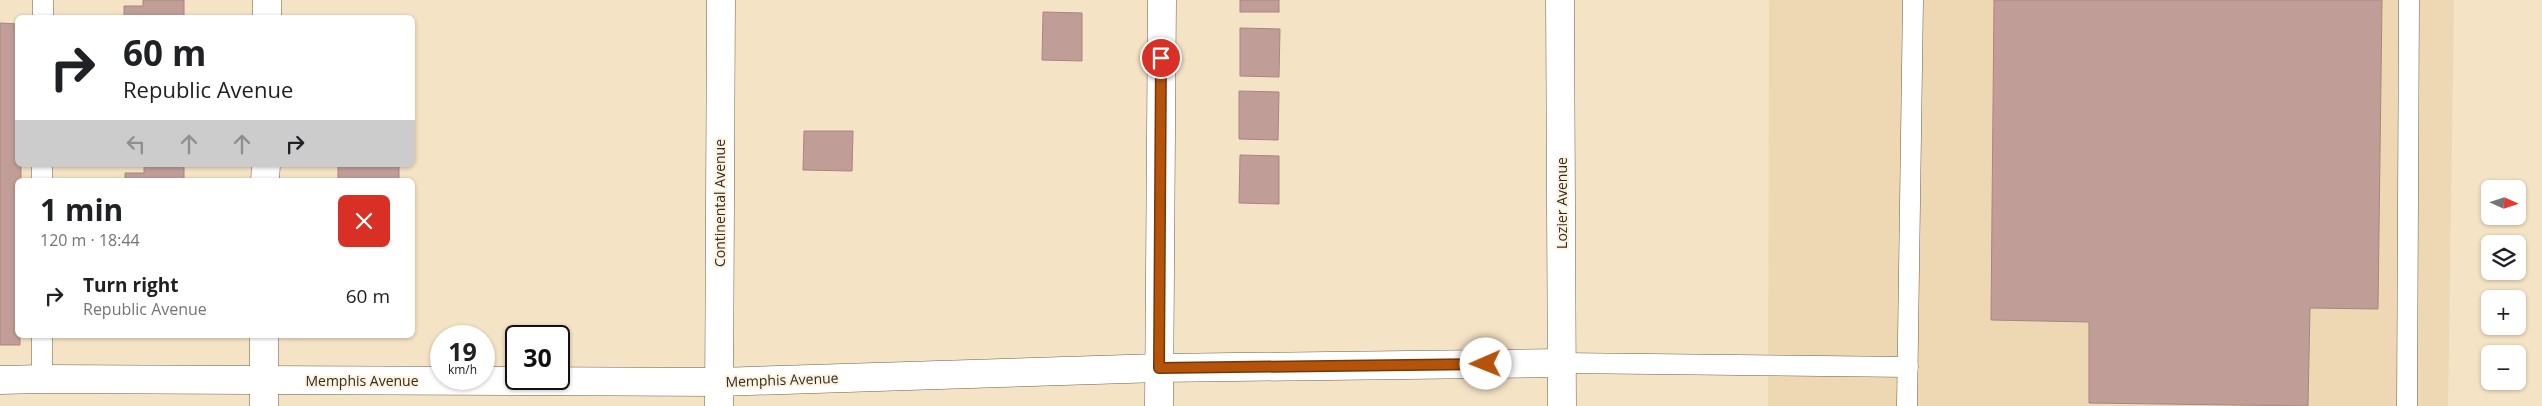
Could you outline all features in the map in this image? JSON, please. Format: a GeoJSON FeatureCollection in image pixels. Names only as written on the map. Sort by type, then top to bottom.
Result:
{"type":"FeatureCollection","features":[{"type":"Feature","properties":{"kind":"street"},"geometry":{"type":"LineString","coordinates":[[266,15],[267,0]]}},
{"type":"Feature","properties":{"kind":"street","name":"Continental Avenue"},"geometry":{"type":"LineString","coordinates":[[719,394],[721,0]]}},
{"type":"Feature","properties":{"kind":"street"},"geometry":{"type":"LineString","coordinates":[[1159,406],[1162,0]]}},
{"type":"Feature","properties":{"kind":"street","name":"Lozier Avenue"},"geometry":{"type":"LineString","coordinates":[[1560,0],[1562,406]]}},
{"type":"Feature","properties":{"kind":"street"},"geometry":{"type":"LineString","coordinates":[[264,338],[264,393]]}},
{"type":"Feature","properties":{"kind":"street","name":"Memphis Avenue"},"geometry":{"type":"LineString","coordinates":[[0,380],[42,379],[264,393],[719,394],[1159,368],[1563,363]]}},
{"type":"Feature","properties":{"kind":"lane"},"geometry":{"type":"LineString","coordinates":[[43,0],[43,15]]}},
{"type":"Feature","properties":{"kind":"lane"},"geometry":{"type":"LineString","coordinates":[[1907,406],[1913,0]]}},
{"type":"Feature","properties":{"kind":"lane"},"geometry":{"type":"LineString","coordinates":[[2406,406],[2409,0]]}},
{"type":"Feature","properties":{"kind":"lane"},"geometry":{"type":"LineString","coordinates":[[42,338],[42,379]]}},
{"type":"Feature","properties":{"kind":"lane"},"geometry":{"type":"LineString","coordinates":[[1563,363],[1908,367]]}},
{"type":"Feature","properties":{"kind":"shaded area"},"geometry":{"type":"Polygon","coordinates":[[[1769,0],[2454,0],[2448,406],[1768,406],[1769,0]]]}},
{"type":"Feature","properties":{"kind":"building"},"geometry":{"type":"Polygon","coordinates":[[[143,0],[184,0],[184,15],[124,15],[124,6],[143,6],[143,0]]]}},
{"type":"Feature","properties":{"kind":"building"},"geometry":{"type":"Polygon","coordinates":[[[1240,0],[1279,0],[1279,12],[1240,12],[1240,0]]]}},
{"type":"Feature","properties":{"kind":"building"},"geometry":{"type":"Polygon","coordinates":[[[1994,0],[2382,0],[2378,309],[2310,308],[2308,406],[2089,403],[2089,322],[1991,320],[1994,0]]]}},
{"type":"Feature","properties":{"kind":"building"},"geometry":{"type":"Polygon","coordinates":[[[1043,12],[1082,13],[1082,61],[1042,60],[1043,12]]]}},
{"type":"Feature","properties":{"kind":"building"},"geometry":{"type":"Polygon","coordinates":[[[0,23],[15,24],[15,167],[21,167],[21,178],[15,178],[15,338],[20,338],[20,345],[0,345],[0,23]]]}},
{"type":"Feature","properties":{"kind":"building"},"geometry":{"type":"Polygon","coordinates":[[[1240,28],[1280,29],[1279,77],[1240,76],[1240,28]]]}},
{"type":"Feature","properties":{"kind":"building"},"geometry":{"type":"Polygon","coordinates":[[[1239,91],[1279,92],[1278,140],[1239,139],[1239,91]]]}},
{"type":"Feature","properties":{"kind":"building"},"geometry":{"type":"Polygon","coordinates":[[[804,131],[853,131],[852,171],[803,170],[804,131]]]}},
{"type":"Feature","properties":{"kind":"building"},"geometry":{"type":"Polygon","coordinates":[[[1240,155],[1279,156],[1279,204],[1239,203],[1240,155]]]}},
{"type":"Feature","properties":{"kind":"building"},"geometry":{"type":"Polygon","coordinates":[[[144,167],[184,167],[184,178],[125,178],[125,173],[144,173],[144,167]]]}},
{"type":"Feature","properties":{"kind":"building"},"geometry":{"type":"Polygon","coordinates":[[[338,167],[399,167],[399,178],[338,178],[338,167]]]}},
{"type":"Feature","properties":{"kind":"route"},"geometry":{"type":"LineString","coordinates":[[1161,58],[1159,368],[1486,364]]}}]}
